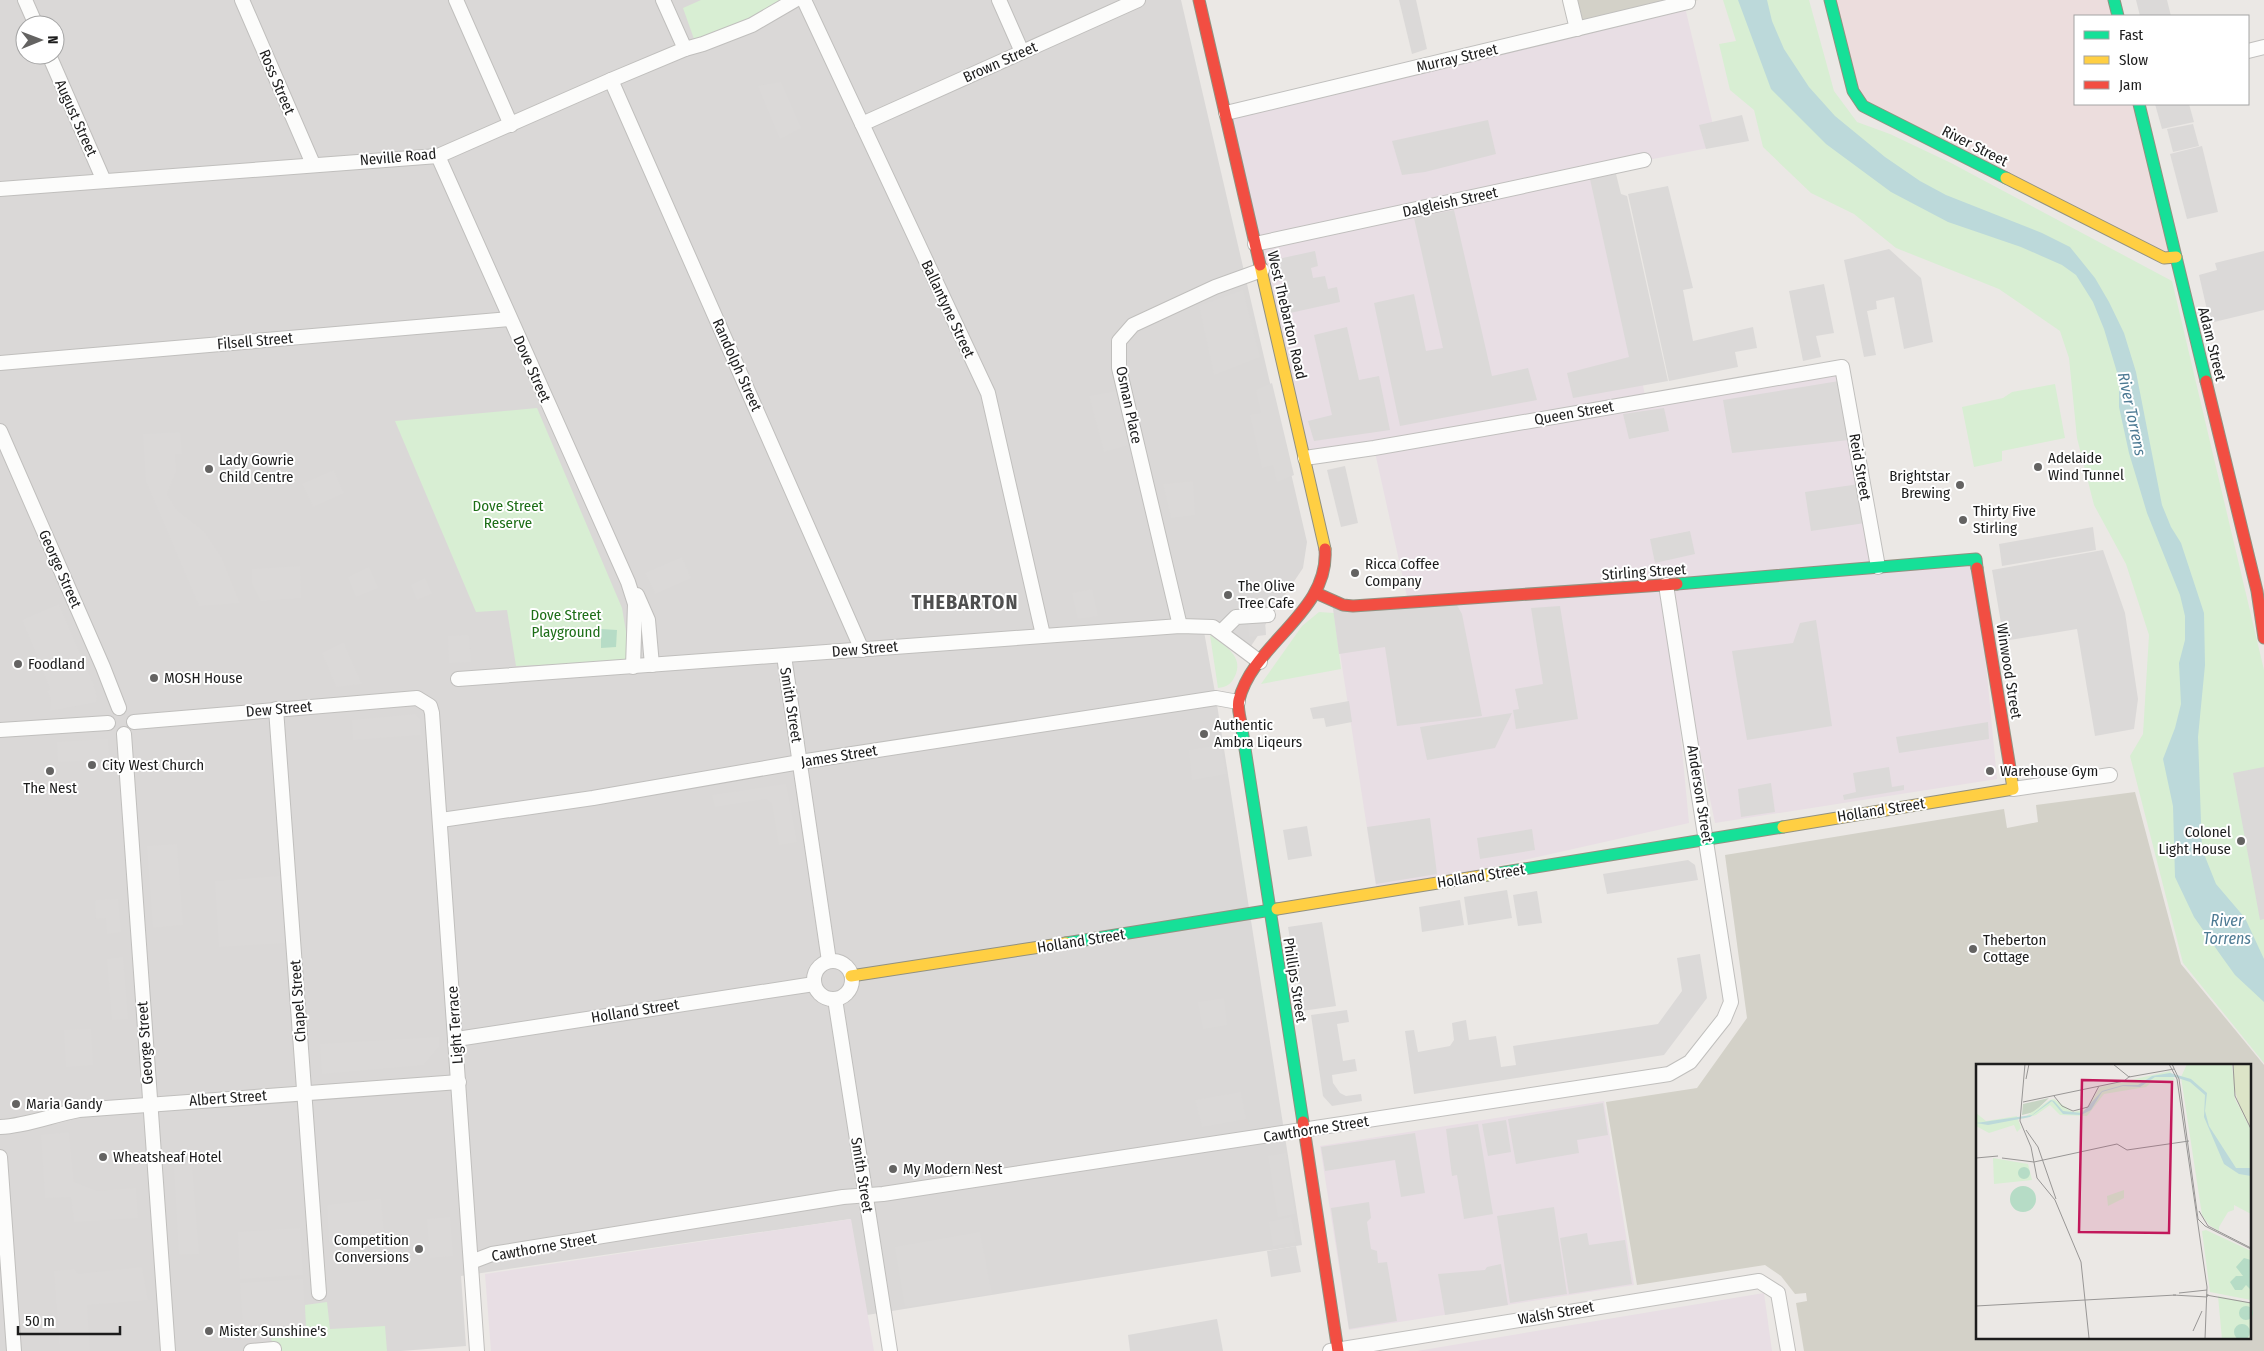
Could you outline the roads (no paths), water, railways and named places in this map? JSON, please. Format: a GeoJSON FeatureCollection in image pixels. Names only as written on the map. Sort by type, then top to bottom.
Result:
{"type":"FeatureCollection","features":[{"type":"Feature","properties":{"kind":"street"},"geometry":{"type":"LineString","coordinates":[[24,0],[31,15]]}},
{"type":"Feature","properties":{"kind":"street","name":"Ross Street"},"geometry":{"type":"LineString","coordinates":[[242,0],[313,164]]}},
{"type":"Feature","properties":{"kind":"street"},"geometry":{"type":"LineString","coordinates":[[456,0],[511,125]]}},
{"type":"Feature","properties":{"kind":"street"},"geometry":{"type":"LineString","coordinates":[[663,0],[684,49]]}},
{"type":"Feature","properties":{"kind":"street","name":"Neville Road"},"geometry":{"type":"LineString","coordinates":[[0,189],[438,156],[684,49],[703,44],[752,25],[795,0]]}},
{"type":"Feature","properties":{"kind":"street","name":"Ballantyne Street"},"geometry":{"type":"LineString","coordinates":[[804,0],[988,392],[1042,635]]}},
{"type":"Feature","properties":{"kind":"street"},"geometry":{"type":"LineString","coordinates":[[999,0],[1022,52]]}},
{"type":"Feature","properties":{"kind":"street","name":"Brown Street"},"geometry":{"type":"LineString","coordinates":[[862,124],[1138,0]]}},
{"type":"Feature","properties":{"kind":"street","name":"West Thebarton Road"},"geometry":{"type":"LineString","coordinates":[[1199,0],[1325,548],[1325,570],[1316,593],[1260,662]]}},
{"type":"Feature","properties":{"kind":"street"},"geometry":{"type":"LineString","coordinates":[[1570,0],[1577,29]]}},
{"type":"Feature","properties":{"kind":"street","name":"River Street"},"geometry":{"type":"LineString","coordinates":[[1830,0],[1853,91],[1863,106],[2164,258],[2176,257]]}},
{"type":"Feature","properties":{"kind":"street"},"geometry":{"type":"LineString","coordinates":[[2114,0],[2118,15]]}},
{"type":"Feature","properties":{"kind":"street","name":"Murray Street"},"geometry":{"type":"LineString","coordinates":[[1226,113],[1688,2]]}},
{"type":"Feature","properties":{"kind":"street"},"geometry":{"type":"LineString","coordinates":[[2249,51],[2264,47]]}},
{"type":"Feature","properties":{"kind":"street","name":"August Street"},"geometry":{"type":"LineString","coordinates":[[53,65],[104,181]]}},
{"type":"Feature","properties":{"kind":"street","name":"Randolph Street"},"geometry":{"type":"LineString","coordinates":[[611,80],[862,650]]}},
{"type":"Feature","properties":{"kind":"street","name":"Adam Street"},"geometry":{"type":"LineString","coordinates":[[2139,105],[2257,591],[2264,638]]}},
{"type":"Feature","properties":{"kind":"street","name":"Dove Street"},"geometry":{"type":"LineString","coordinates":[[438,156],[628,582],[635,604],[633,667]]}},
{"type":"Feature","properties":{"kind":"street","name":"Dalgleish Street"},"geometry":{"type":"LineString","coordinates":[[1255,244],[1644,160]]}},
{"type":"Feature","properties":{"kind":"street","name":"Osman Place"},"geometry":{"type":"LineString","coordinates":[[1180,626],[1119,368],[1118,341],[1133,325],[1215,287],[1262,270]]}},
{"type":"Feature","properties":{"kind":"street","name":"Filsell Street"},"geometry":{"type":"LineString","coordinates":[[0,363],[510,319]]}},
{"type":"Feature","properties":{"kind":"street","name":"Queen Street"},"geometry":{"type":"LineString","coordinates":[[1305,458],[1374,448],[1842,367]]}},
{"type":"Feature","properties":{"kind":"street","name":"Reid Street"},"geometry":{"type":"LineString","coordinates":[[1842,367],[1878,567]]}},
{"type":"Feature","properties":{"kind":"street","name":"George Street"},"geometry":{"type":"LineString","coordinates":[[0,431],[104,667],[119,708]]}},
{"type":"Feature","properties":{"kind":"street","name":"Stirling Street"},"geometry":{"type":"LineString","coordinates":[[1316,593],[1343,605],[1353,606],[1666,585],[1976,558]]}},
{"type":"Feature","properties":{"kind":"street","name":"Winwood Street"},"geometry":{"type":"LineString","coordinates":[[1976,558],[2013,789]]}},
{"type":"Feature","properties":{"kind":"street","name":"Dove Street"},"geometry":{"type":"LineString","coordinates":[[628,582],[640,600],[648,620],[652,665]]}},
{"type":"Feature","properties":{"kind":"street","name":"Anderson Street"},"geometry":{"type":"LineString","coordinates":[[1666,585],[1731,1002]]}},
{"type":"Feature","properties":{"kind":"street","name":"Adam Street"},"geometry":{"type":"LineString","coordinates":[[2257,591],[2264,609]]}},
{"type":"Feature","properties":{"kind":"street"},"geometry":{"type":"LineString","coordinates":[[1221,632],[1236,617],[1268,615]]}},
{"type":"Feature","properties":{"kind":"street","name":"Dew Street"},"geometry":{"type":"LineString","coordinates":[[458,680],[1180,626],[1213,627],[1260,662]]}},
{"type":"Feature","properties":{"kind":"street","name":"Smith Street"},"geometry":{"type":"LineString","coordinates":[[784,656],[829,961]]}},
{"type":"Feature","properties":{"kind":"street"},"geometry":{"type":"LineString","coordinates":[[1238,702],[1243,687],[1260,662]]}},
{"type":"Feature","properties":{"kind":"street","name":"Dew Street"},"geometry":{"type":"LineString","coordinates":[[134,722],[417,698],[424,701]]}},
{"type":"Feature","properties":{"kind":"street","name":"James Street"},"geometry":{"type":"LineString","coordinates":[[441,820],[593,798],[800,762],[1216,698],[1238,702]]}},
{"type":"Feature","properties":{"kind":"street","name":"Light Terrace"},"geometry":{"type":"LineString","coordinates":[[424,701],[430,706],[432,713],[441,820],[477,1351]]}},
{"type":"Feature","properties":{"kind":"street","name":"Phillips Street"},"geometry":{"type":"LineString","coordinates":[[1238,702],[1336,1351]]}},
{"type":"Feature","properties":{"kind":"street"},"geometry":{"type":"LineString","coordinates":[[119,708],[130,711],[134,722],[131,730],[124,734],[112,730],[108,723],[112,712],[119,708]]}},
{"type":"Feature","properties":{"kind":"street","name":"Chapel Street"},"geometry":{"type":"LineString","coordinates":[[276,709],[319,1293]]}},
{"type":"Feature","properties":{"kind":"street"},"geometry":{"type":"LineString","coordinates":[[0,730],[108,723]]}},
{"type":"Feature","properties":{"kind":"street","name":"George Street"},"geometry":{"type":"LineString","coordinates":[[124,734],[168,1351]]}},
{"type":"Feature","properties":{"kind":"street","name":"Holland Street"},"geometry":{"type":"LineString","coordinates":[[851,976],[1269,911],[2013,789],[2110,775]]}},
{"type":"Feature","properties":{"kind":"street"},"geometry":{"type":"LineString","coordinates":[[829,961],[839,962],[847,967],[851,976],[851,986],[845,995],[835,999],[826,998],[818,992],[814,984],[815,974],[820,965],[829,961]]}},
{"type":"Feature","properties":{"kind":"street","name":"Holland Street"},"geometry":{"type":"LineString","coordinates":[[457,1039],[814,984]]}},
{"type":"Feature","properties":{"kind":"street","name":"Smith Street"},"geometry":{"type":"LineString","coordinates":[[835,999],[890,1351]]}},
{"type":"Feature","properties":{"kind":"street","name":"Cawthorne Street"},"geometry":{"type":"LineString","coordinates":[[471,1262],[502,1252],[843,1197],[866,1197],[1669,1074],[1690,1062],[1724,1019],[1731,1002]]}},
{"type":"Feature","properties":{"kind":"street","name":"Albert Street"},"geometry":{"type":"LineString","coordinates":[[0,1127],[18,1126],[50,1116],[79,1110],[150,1103],[459,1082]]}},
{"type":"Feature","properties":{"kind":"street"},"geometry":{"type":"LineString","coordinates":[[0,1158],[14,1351]]}},
{"type":"Feature","properties":{"kind":"street","name":"Walsh Street"},"geometry":{"type":"LineString","coordinates":[[1336,1351],[1759,1281],[1778,1293],[1788,1351]]}},
{"type":"Feature","properties":{"kind":"street"},"geometry":{"type":"LineString","coordinates":[[251,1351],[274,1349]]}},
{"type":"Feature","properties":{"kind":"water","name":"River Torrens"},"geometry":{"type":"Polygon","coordinates":[[[1738,0],[1767,0],[1772,21],[1784,49],[1809,87],[1835,116],[1885,157],[1920,181],[1946,195],[2042,233],[2070,247],[2095,278],[2109,302],[2124,333],[2136,372],[2162,505],[2171,527],[2181,543],[2204,613],[2205,665],[2198,737],[2202,849],[2216,884],[2245,918],[2264,959],[2264,1002],[2235,975],[2222,957],[2194,917],[2175,877],[2173,806],[2163,759],[2175,728],[2181,704],[2179,663],[2185,640],[2185,616],[2180,595],[2147,513],[2129,453],[2119,407],[2119,379],[2104,329],[2093,302],[2076,275],[2062,265],[2021,247],[1948,222],[1891,192],[1826,144],[1771,89],[1738,0]]]}},
{"type":"Feature","properties":{"kind":"place","name":"Adelaide Wind Tunnel"},"geometry":{"type":"Point","coordinates":[2038,467]}},
{"type":"Feature","properties":{"kind":"place","name":"Lady Gowrie Child Centre"},"geometry":{"type":"Point","coordinates":[209,469]}},
{"type":"Feature","properties":{"kind":"place","name":"Brightstar Brewing"},"geometry":{"type":"Point","coordinates":[1960,485]}},
{"type":"Feature","properties":{"kind":"place","name":"Thirty Five Stirling"},"geometry":{"type":"Point","coordinates":[1963,520]}},
{"type":"Feature","properties":{"kind":"place","name":"Ricca Coffee Company"},"geometry":{"type":"Point","coordinates":[1355,573]}},
{"type":"Feature","properties":{"kind":"place","name":"The Olive Tree Cafe"},"geometry":{"type":"Point","coordinates":[1228,595]}},
{"type":"Feature","properties":{"kind":"place","name":"Foodland"},"geometry":{"type":"Point","coordinates":[18,664]}},
{"type":"Feature","properties":{"kind":"place","name":"MOSH House"},"geometry":{"type":"Point","coordinates":[154,678]}},
{"type":"Feature","properties":{"kind":"place","name":"Authentic Ambra Liqeurs"},"geometry":{"type":"Point","coordinates":[1204,734]}},
{"type":"Feature","properties":{"kind":"place","name":"City West Church"},"geometry":{"type":"Point","coordinates":[92,765]}},
{"type":"Feature","properties":{"kind":"place","name":"The Nest"},"geometry":{"type":"Point","coordinates":[50,771]}},
{"type":"Feature","properties":{"kind":"place","name":"Warehouse Gym"},"geometry":{"type":"Point","coordinates":[1990,771]}},
{"type":"Feature","properties":{"kind":"place","name":"Colonel Light House"},"geometry":{"type":"Point","coordinates":[2241,841]}},
{"type":"Feature","properties":{"kind":"place","name":"Theberton Cottage"},"geometry":{"type":"Point","coordinates":[1973,949]}},
{"type":"Feature","properties":{"kind":"place","name":"Maria Gandy"},"geometry":{"type":"Point","coordinates":[16,1104]}},
{"type":"Feature","properties":{"kind":"place","name":"Wheatsheaf Hotel"},"geometry":{"type":"Point","coordinates":[103,1157]}},
{"type":"Feature","properties":{"kind":"place","name":"My Modern Nest"},"geometry":{"type":"Point","coordinates":[893,1169]}},
{"type":"Feature","properties":{"kind":"place","name":"Competition Conversions"},"geometry":{"type":"Point","coordinates":[419,1249]}},
{"type":"Feature","properties":{"kind":"place","name":"Mister Sunshine's"},"geometry":{"type":"Point","coordinates":[209,1331]}},
{"type":"Feature","properties":{"kind":"district","name":"THEBARTON"},"geometry":{"type":"Point","coordinates":[965,602]}},
{"type":"Feature","properties":{"kind":"park label","name":"Dove Street Reserve"},"geometry":{"type":"Point","coordinates":[508,514]}},
{"type":"Feature","properties":{"kind":"park label","name":"Dove Street Playground"},"geometry":{"type":"Point","coordinates":[566,624]}}]}
